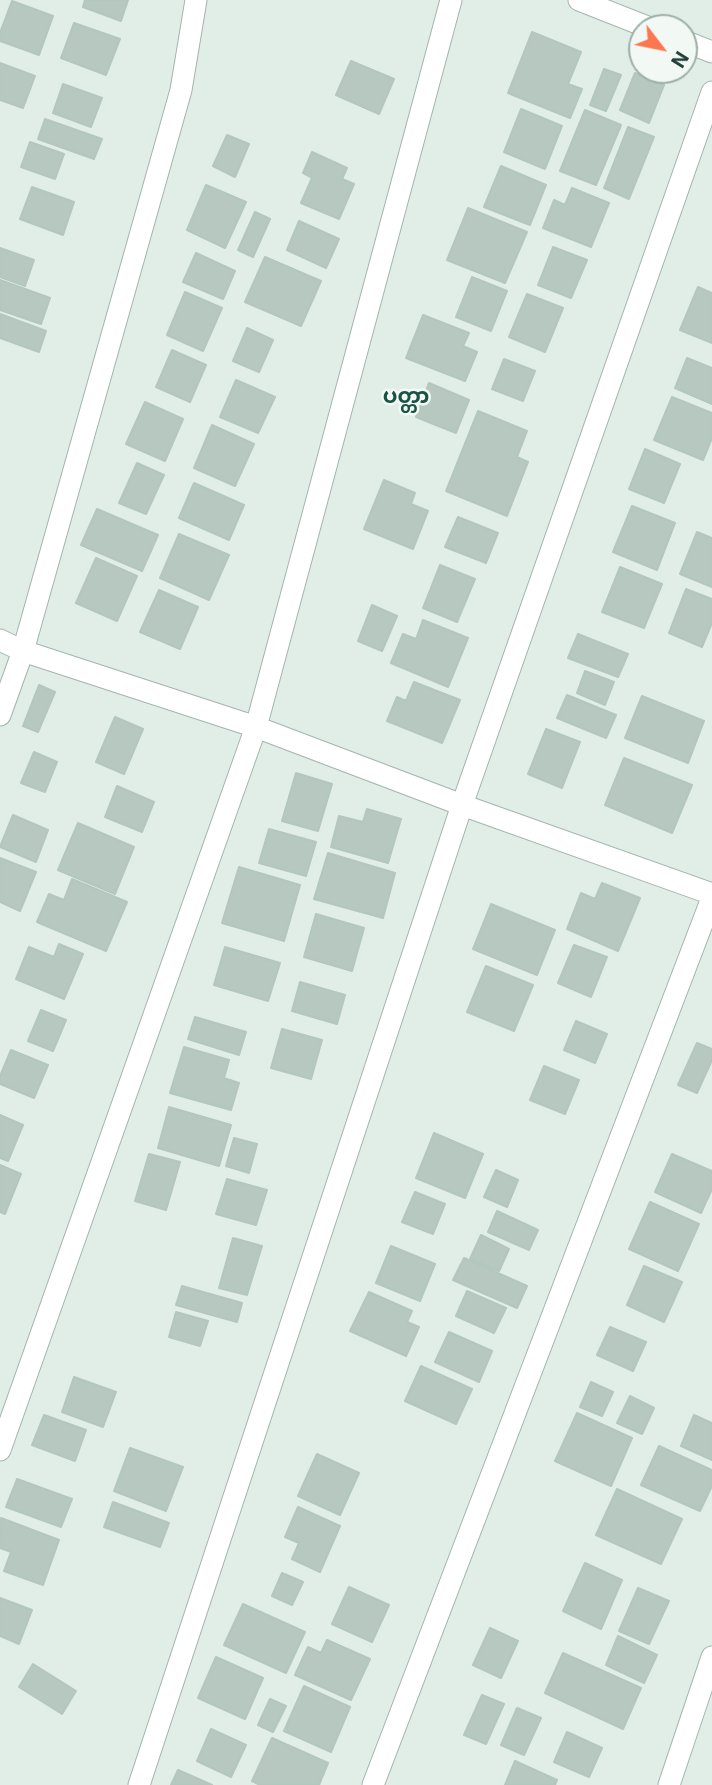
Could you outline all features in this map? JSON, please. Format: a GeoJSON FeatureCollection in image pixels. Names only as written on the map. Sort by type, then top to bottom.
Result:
{"type":"FeatureCollection","features":[{"type":"Feature","properties":{"kind":"street"},"geometry":{"type":"LineString","coordinates":[[0,715],[23,651],[181,90],[196,0]]}},
{"type":"Feature","properties":{"kind":"street"},"geometry":{"type":"LineString","coordinates":[[0,1450],[257,727],[450,0]]}},
{"type":"Feature","properties":{"kind":"street"},"geometry":{"type":"LineString","coordinates":[[579,0],[628,19]]}},
{"type":"Feature","properties":{"kind":"street"},"geometry":{"type":"LineString","coordinates":[[139,1785],[462,805],[712,92]]}},
{"type":"Feature","properties":{"kind":"street"},"geometry":{"type":"LineString","coordinates":[[0,640],[23,651],[257,727],[712,896],[373,1785]]}},
{"type":"Feature","properties":{"kind":"street"},"geometry":{"type":"LineString","coordinates":[[669,1785],[712,1657]]}},
{"type":"Feature","properties":{"kind":"building"},"geometry":{"type":"Polygon","coordinates":[[[85,0],[128,0],[121,21],[83,7],[85,0]]]}},
{"type":"Feature","properties":{"kind":"building"},"geometry":{"type":"Polygon","coordinates":[[[12,1],[53,16],[39,55],[0,41],[0,33],[12,1]]]}},
{"type":"Feature","properties":{"kind":"building"},"geometry":{"type":"Polygon","coordinates":[[[74,23],[120,39],[106,75],[61,58],[74,23]]]}},
{"type":"Feature","properties":{"kind":"building"},"geometry":{"type":"Polygon","coordinates":[[[532,32],[581,52],[568,84],[582,89],[570,118],[508,93],[532,32]]]}},
{"type":"Feature","properties":{"kind":"building"},"geometry":{"type":"Polygon","coordinates":[[[351,61],[394,79],[379,114],[336,95],[351,61]]]}},
{"type":"Feature","properties":{"kind":"building"},"geometry":{"type":"Polygon","coordinates":[[[0,63],[35,76],[23,108],[0,100],[0,63]]]}},
{"type":"Feature","properties":{"kind":"building"},"geometry":{"type":"Polygon","coordinates":[[[604,69],[621,75],[606,111],[590,105],[604,69]]]}},
{"type":"Feature","properties":{"kind":"building"},"geometry":{"type":"Polygon","coordinates":[[[63,84],[102,98],[91,127],[53,113],[63,84]]]}},
{"type":"Feature","properties":{"kind":"building"},"geometry":{"type":"Polygon","coordinates":[[[631,84],[664,85],[649,123],[620,110],[631,84]]]}},
{"type":"Feature","properties":{"kind":"building"},"geometry":{"type":"Polygon","coordinates":[[[521,109],[562,126],[545,169],[504,152],[521,109]]]}},
{"type":"Feature","properties":{"kind":"building"},"geometry":{"type":"Polygon","coordinates":[[[585,110],[621,125],[596,185],[560,171],[585,110]]]}},
{"type":"Feature","properties":{"kind":"building"},"geometry":{"type":"Polygon","coordinates":[[[45,119],[102,139],[94,159],[38,139],[45,119]]]}},
{"type":"Feature","properties":{"kind":"building"},"geometry":{"type":"Polygon","coordinates":[[[628,127],[654,137],[629,199],[604,188],[628,127]]]}},
{"type":"Feature","properties":{"kind":"building"},"geometry":{"type":"Polygon","coordinates":[[[227,135],[249,144],[235,177],[213,166],[227,135]]]}},
{"type":"Feature","properties":{"kind":"building"},"geometry":{"type":"Polygon","coordinates":[[[30,142],[64,154],[55,179],[21,167],[30,142]]]}},
{"type":"Feature","properties":{"kind":"building"},"geometry":{"type":"Polygon","coordinates":[[[312,152],[347,168],[342,179],[354,184],[339,219],[301,203],[312,178],[303,173],[312,152]]]}},
{"type":"Feature","properties":{"kind":"building"},"geometry":{"type":"Polygon","coordinates":[[[501,166],[546,185],[530,225],[484,207],[501,166]]]}},
{"type":"Feature","properties":{"kind":"building"},"geometry":{"type":"Polygon","coordinates":[[[206,185],[246,202],[225,248],[187,230],[206,185]]]}},
{"type":"Feature","properties":{"kind":"building"},"geometry":{"type":"Polygon","coordinates":[[[32,187],[74,202],[63,235],[20,219],[32,187]]]}},
{"type":"Feature","properties":{"kind":"building"},"geometry":{"type":"Polygon","coordinates":[[[572,188],[609,203],[591,247],[543,228],[554,200],[565,205],[572,188]]]}},
{"type":"Feature","properties":{"kind":"building"},"geometry":{"type":"Polygon","coordinates":[[[468,208],[527,232],[505,283],[447,260],[468,208]]]}},
{"type":"Feature","properties":{"kind":"building"},"geometry":{"type":"Polygon","coordinates":[[[255,212],[270,219],[253,257],[238,250],[255,212]]]}},
{"type":"Feature","properties":{"kind":"building"},"geometry":{"type":"Polygon","coordinates":[[[299,221],[339,239],[326,268],[287,250],[299,221]]]}},
{"type":"Feature","properties":{"kind":"building"},"geometry":{"type":"Polygon","coordinates":[[[553,247],[587,260],[571,298],[538,285],[553,247]]]}},
{"type":"Feature","properties":{"kind":"building"},"geometry":{"type":"Polygon","coordinates":[[[0,248],[34,260],[25,286],[0,277],[0,248]]]}},
{"type":"Feature","properties":{"kind":"building"},"geometry":{"type":"Polygon","coordinates":[[[196,253],[235,271],[223,299],[183,282],[196,253]]]}},
{"type":"Feature","properties":{"kind":"building"},"geometry":{"type":"Polygon","coordinates":[[[265,257],[321,281],[301,326],[245,302],[265,257]]]}},
{"type":"Feature","properties":{"kind":"building"},"geometry":{"type":"Polygon","coordinates":[[[472,277],[507,291],[491,331],[456,317],[472,277]]]}},
{"type":"Feature","properties":{"kind":"building"},"geometry":{"type":"Polygon","coordinates":[[[0,280],[50,298],[41,324],[0,310],[0,280]]]}},
{"type":"Feature","properties":{"kind":"building"},"geometry":{"type":"Polygon","coordinates":[[[698,287],[712,293],[712,343],[680,330],[698,287]]]}},
{"type":"Feature","properties":{"kind":"building"},"geometry":{"type":"Polygon","coordinates":[[[185,292],[222,308],[203,351],[167,335],[185,292]]]}},
{"type":"Feature","properties":{"kind":"building"},"geometry":{"type":"Polygon","coordinates":[[[527,294],[563,308],[545,352],[509,337],[527,294]]]}},
{"type":"Feature","properties":{"kind":"building"},"geometry":{"type":"Polygon","coordinates":[[[0,314],[46,331],[39,352],[0,338],[0,314]]]}},
{"type":"Feature","properties":{"kind":"building"},"geometry":{"type":"Polygon","coordinates":[[[423,315],[469,333],[463,346],[477,352],[465,381],[406,358],[423,315]]]}},
{"type":"Feature","properties":{"kind":"building"},"geometry":{"type":"Polygon","coordinates":[[[247,328],[273,340],[259,372],[233,361],[247,328]]]}},
{"type":"Feature","properties":{"kind":"building"},"geometry":{"type":"Polygon","coordinates":[[[172,350],[206,365],[190,402],[156,387],[172,350]]]}},
{"type":"Feature","properties":{"kind":"building"},"geometry":{"type":"Polygon","coordinates":[[[687,358],[712,368],[712,404],[675,388],[687,358]]]}},
{"type":"Feature","properties":{"kind":"building"},"geometry":{"type":"Polygon","coordinates":[[[504,359],[535,371],[523,401],[492,389],[504,359]]]}},
{"type":"Feature","properties":{"kind":"building"},"geometry":{"type":"Polygon","coordinates":[[[236,380],[275,397],[258,433],[220,417],[236,380]]]}},
{"type":"Feature","properties":{"kind":"building"},"geometry":{"type":"Polygon","coordinates":[[[429,383],[469,400],[456,433],[416,417],[429,383]]]}},
{"type":"Feature","properties":{"kind":"building"},"geometry":{"type":"Polygon","coordinates":[[[672,397],[712,413],[712,438],[703,460],[654,440],[672,397]]]}},
{"type":"Feature","properties":{"kind":"building"},"geometry":{"type":"Polygon","coordinates":[[[145,402],[183,419],[165,461],[126,444],[145,402]]]}},
{"type":"Feature","properties":{"kind":"building"},"geometry":{"type":"Polygon","coordinates":[[[478,411],[527,431],[517,457],[528,462],[507,516],[446,491],[478,411]]]}},
{"type":"Feature","properties":{"kind":"building"},"geometry":{"type":"Polygon","coordinates":[[[212,425],[254,444],[235,486],[194,468],[212,425]]]}},
{"type":"Feature","properties":{"kind":"building"},"geometry":{"type":"Polygon","coordinates":[[[645,449],[680,464],[664,503],[629,489],[645,449]]]}},
{"type":"Feature","properties":{"kind":"building"},"geometry":{"type":"Polygon","coordinates":[[[137,463],[164,475],[146,514],[119,503],[137,463]]]}},
{"type":"Feature","properties":{"kind":"building"},"geometry":{"type":"Polygon","coordinates":[[[384,480],[415,493],[411,504],[428,511],[413,549],[364,529],[384,480]]]}},
{"type":"Feature","properties":{"kind":"building"},"geometry":{"type":"Polygon","coordinates":[[[194,483],[244,505],[229,540],[179,518],[194,483]]]}},
{"type":"Feature","properties":{"kind":"building"},"geometry":{"type":"Polygon","coordinates":[[[632,506],[675,523],[657,570],[613,552],[632,506]]]}},
{"type":"Feature","properties":{"kind":"building"},"geometry":{"type":"Polygon","coordinates":[[[97,509],[158,535],[142,571],[81,545],[97,509]]]}},
{"type":"Feature","properties":{"kind":"building"},"geometry":{"type":"Polygon","coordinates":[[[458,517],[498,533],[486,563],[445,547],[458,517]]]}},
{"type":"Feature","properties":{"kind":"building"},"geometry":{"type":"Polygon","coordinates":[[[697,532],[712,538],[712,587],[680,574],[697,532]]]}},
{"type":"Feature","properties":{"kind":"building"},"geometry":{"type":"Polygon","coordinates":[[[179,534],[229,555],[209,600],[160,578],[179,534]]]}},
{"type":"Feature","properties":{"kind":"building"},"geometry":{"type":"Polygon","coordinates":[[[96,558],[137,576],[117,621],[76,603],[96,558]]]}},
{"type":"Feature","properties":{"kind":"building"},"geometry":{"type":"Polygon","coordinates":[[[440,565],[475,579],[457,622],[423,608],[440,565]]]}},
{"type":"Feature","properties":{"kind":"building"},"geometry":{"type":"Polygon","coordinates":[[[620,567],[662,584],[644,628],[602,612],[620,567]]]}},
{"type":"Feature","properties":{"kind":"building"},"geometry":{"type":"Polygon","coordinates":[[[686,589],[712,599],[712,623],[702,647],[669,633],[686,589]]]}},
{"type":"Feature","properties":{"kind":"building"},"geometry":{"type":"Polygon","coordinates":[[[159,590],[198,607],[180,649],[140,632],[159,590]]]}},
{"type":"Feature","properties":{"kind":"building"},"geometry":{"type":"Polygon","coordinates":[[[372,605],[397,616],[382,651],[358,641],[372,605]]]}},
{"type":"Feature","properties":{"kind":"building"},"geometry":{"type":"Polygon","coordinates":[[[423,620],[468,638],[448,687],[391,663],[403,634],[416,639],[423,620]]]}},
{"type":"Feature","properties":{"kind":"building"},"geometry":{"type":"Polygon","coordinates":[[[578,634],[628,654],[618,677],[568,658],[578,634]]]}},
{"type":"Feature","properties":{"kind":"building"},"geometry":{"type":"Polygon","coordinates":[[[585,671],[614,682],[605,705],[577,693],[585,671]]]}},
{"type":"Feature","properties":{"kind":"building"},"geometry":{"type":"Polygon","coordinates":[[[414,682],[460,700],[442,743],[387,721],[397,697],[406,701],[414,682]]]}},
{"type":"Feature","properties":{"kind":"building"},"geometry":{"type":"Polygon","coordinates":[[[39,685],[55,692],[38,732],[23,726],[39,685]]]}},
{"type":"Feature","properties":{"kind":"building"},"geometry":{"type":"Polygon","coordinates":[[[567,695],[616,715],[606,738],[557,718],[567,695]]]}},
{"type":"Feature","properties":{"kind":"building"},"geometry":{"type":"Polygon","coordinates":[[[642,696],[704,721],[688,763],[625,738],[642,696]]]}},
{"type":"Feature","properties":{"kind":"building"},"geometry":{"type":"Polygon","coordinates":[[[115,717],[143,729],[124,774],[96,762],[115,717]]]}},
{"type":"Feature","properties":{"kind":"building"},"geometry":{"type":"Polygon","coordinates":[[[546,729],[580,742],[562,788],[528,774],[546,729]]]}},
{"type":"Feature","properties":{"kind":"building"},"geometry":{"type":"Polygon","coordinates":[[[34,752],[57,762],[45,792],[21,783],[34,752]]]}},
{"type":"Feature","properties":{"kind":"building"},"geometry":{"type":"Polygon","coordinates":[[[624,758],[692,785],[672,833],[605,805],[624,758]]]}},
{"type":"Feature","properties":{"kind":"building"},"geometry":{"type":"Polygon","coordinates":[[[296,773],[332,784],[318,831],[282,821],[296,773]]]}},
{"type":"Feature","properties":{"kind":"building"},"geometry":{"type":"Polygon","coordinates":[[[117,786],[154,802],[142,832],[105,817],[117,786]]]}},
{"type":"Feature","properties":{"kind":"building"},"geometry":{"type":"Polygon","coordinates":[[[367,809],[401,819],[388,863],[331,847],[339,816],[363,822],[367,809]]]}},
{"type":"Feature","properties":{"kind":"building"},"geometry":{"type":"Polygon","coordinates":[[[13,815],[48,830],[36,862],[0,847],[13,815]]]}},
{"type":"Feature","properties":{"kind":"building"},"geometry":{"type":"Polygon","coordinates":[[[78,823],[134,847],[115,894],[58,870],[78,823]]]}},
{"type":"Feature","properties":{"kind":"building"},"geometry":{"type":"Polygon","coordinates":[[[269,829],[316,842],[306,876],[259,863],[269,829]]]}},
{"type":"Feature","properties":{"kind":"building"},"geometry":{"type":"Polygon","coordinates":[[[328,853],[395,873],[383,918],[314,899],[328,853]]]}},
{"type":"Feature","properties":{"kind":"building"},"geometry":{"type":"Polygon","coordinates":[[[0,858],[36,872],[20,911],[0,902],[0,858]]]}},
{"type":"Feature","properties":{"kind":"building"},"geometry":{"type":"Polygon","coordinates":[[[239,867],[300,885],[284,941],[222,923],[239,867]]]}},
{"type":"Feature","properties":{"kind":"building"},"geometry":{"type":"Polygon","coordinates":[[[72,879],[127,902],[106,951],[37,922],[49,894],[64,900],[72,879]]]}},
{"type":"Feature","properties":{"kind":"building"},"geometry":{"type":"Polygon","coordinates":[[[602,883],[640,898],[618,951],[567,929],[581,893],[595,899],[602,883]]]}},
{"type":"Feature","properties":{"kind":"building"},"geometry":{"type":"Polygon","coordinates":[[[491,904],[555,930],[537,975],[473,949],[491,904]]]}},
{"type":"Feature","properties":{"kind":"building"},"geometry":{"type":"Polygon","coordinates":[[[316,914],[364,928],[352,971],[304,957],[316,914]]]}},
{"type":"Feature","properties":{"kind":"building"},"geometry":{"type":"Polygon","coordinates":[[[59,944],[83,954],[64,999],[16,979],[29,947],[54,957],[59,944]]]}},
{"type":"Feature","properties":{"kind":"building"},"geometry":{"type":"Polygon","coordinates":[[[574,945],[607,957],[591,997],[558,983],[574,945]]]}},
{"type":"Feature","properties":{"kind":"building"},"geometry":{"type":"Polygon","coordinates":[[[225,947],[280,963],[268,1001],[214,985],[225,947]]]}},
{"type":"Feature","properties":{"kind":"building"},"geometry":{"type":"Polygon","coordinates":[[[486,966],[533,985],[514,1031],[467,1012],[486,966]]]}},
{"type":"Feature","properties":{"kind":"building"},"geometry":{"type":"Polygon","coordinates":[[[300,982],[345,995],[337,1024],[292,1011],[300,982]]]}},
{"type":"Feature","properties":{"kind":"building"},"geometry":{"type":"Polygon","coordinates":[[[41,1010],[66,1020],[53,1051],[28,1041],[41,1010]]]}},
{"type":"Feature","properties":{"kind":"building"},"geometry":{"type":"Polygon","coordinates":[[[195,1017],[246,1032],[239,1055],[188,1039],[195,1017]]]}},
{"type":"Feature","properties":{"kind":"building"},"geometry":{"type":"Polygon","coordinates":[[[576,1021],[607,1034],[595,1063],[564,1050],[576,1021]]]}},
{"type":"Feature","properties":{"kind":"building"},"geometry":{"type":"Polygon","coordinates":[[[282,1029],[322,1040],[311,1079],[271,1068],[282,1029]]]}},
{"type":"Feature","properties":{"kind":"building"},"geometry":{"type":"Polygon","coordinates":[[[697,1043],[712,1049],[712,1060],[697,1093],[678,1085],[697,1043]]]}},
{"type":"Feature","properties":{"kind":"building"},"geometry":{"type":"Polygon","coordinates":[[[184,1047],[229,1060],[224,1078],[239,1083],[231,1110],[170,1093],[184,1047]]]}},
{"type":"Feature","properties":{"kind":"building"},"geometry":{"type":"Polygon","coordinates":[[[11,1050],[48,1065],[34,1098],[0,1084],[0,1076],[11,1050]]]}},
{"type":"Feature","properties":{"kind":"building"},"geometry":{"type":"Polygon","coordinates":[[[544,1066],[579,1080],[565,1114],[530,1100],[544,1066]]]}},
{"type":"Feature","properties":{"kind":"building"},"geometry":{"type":"Polygon","coordinates":[[[169,1107],[231,1125],[219,1166],[158,1148],[169,1107]]]}},
{"type":"Feature","properties":{"kind":"building"},"geometry":{"type":"Polygon","coordinates":[[[0,1115],[23,1125],[8,1161],[0,1158],[0,1115]]]}},
{"type":"Feature","properties":{"kind":"building"},"geometry":{"type":"Polygon","coordinates":[[[434,1133],[483,1154],[465,1198],[416,1178],[434,1133]]]}},
{"type":"Feature","properties":{"kind":"building"},"geometry":{"type":"Polygon","coordinates":[[[234,1138],[257,1144],[249,1173],[226,1166],[234,1138]]]}},
{"type":"Feature","properties":{"kind":"building"},"geometry":{"type":"Polygon","coordinates":[[[149,1154],[180,1162],[166,1210],[135,1201],[149,1154]]]}},
{"type":"Feature","properties":{"kind":"building"},"geometry":{"type":"Polygon","coordinates":[[[672,1154],[712,1171],[712,1189],[701,1213],[655,1192],[672,1154]]]}},
{"type":"Feature","properties":{"kind":"building"},"geometry":{"type":"Polygon","coordinates":[[[0,1165],[21,1174],[5,1214],[0,1212],[0,1165]]]}},
{"type":"Feature","properties":{"kind":"building"},"geometry":{"type":"Polygon","coordinates":[[[496,1170],[518,1180],[507,1207],[484,1197],[496,1170]]]}},
{"type":"Feature","properties":{"kind":"building"},"geometry":{"type":"Polygon","coordinates":[[[227,1179],[267,1190],[256,1225],[216,1214],[227,1179]]]}},
{"type":"Feature","properties":{"kind":"building"},"geometry":{"type":"Polygon","coordinates":[[[415,1192],[445,1204],[433,1234],[402,1222],[415,1192]]]}},
{"type":"Feature","properties":{"kind":"building"},"geometry":{"type":"Polygon","coordinates":[[[650,1202],[699,1224],[678,1271],[629,1249],[650,1202]]]}},
{"type":"Feature","properties":{"kind":"building"},"geometry":{"type":"Polygon","coordinates":[[[497,1211],[538,1230],[529,1250],[488,1232],[497,1211]]]}},
{"type":"Feature","properties":{"kind":"building"},"geometry":{"type":"Polygon","coordinates":[[[481,1235],[509,1249],[499,1271],[470,1259],[481,1235]]]}},
{"type":"Feature","properties":{"kind":"building"},"geometry":{"type":"Polygon","coordinates":[[[233,1238],[262,1246],[247,1295],[219,1288],[233,1238]]]}},
{"type":"Feature","properties":{"kind":"building"},"geometry":{"type":"Polygon","coordinates":[[[391,1246],[435,1264],[420,1301],[376,1283],[391,1246]]]}},
{"type":"Feature","properties":{"kind":"building"},"geometry":{"type":"Polygon","coordinates":[[[464,1258],[527,1286],[517,1308],[453,1280],[464,1258]]]}},
{"type":"Feature","properties":{"kind":"building"},"geometry":{"type":"Polygon","coordinates":[[[644,1266],[682,1282],[664,1322],[627,1305],[644,1266]]]}},
{"type":"Feature","properties":{"kind":"building"},"geometry":{"type":"Polygon","coordinates":[[[182,1286],[242,1303],[237,1322],[176,1305],[182,1286]]]}},
{"type":"Feature","properties":{"kind":"building"},"geometry":{"type":"Polygon","coordinates":[[[467,1291],[506,1308],[494,1333],[456,1316],[467,1291]]]}},
{"type":"Feature","properties":{"kind":"building"},"geometry":{"type":"Polygon","coordinates":[[[369,1292],[412,1311],[407,1322],[419,1327],[406,1356],[350,1331],[369,1292]]]}},
{"type":"Feature","properties":{"kind":"building"},"geometry":{"type":"Polygon","coordinates":[[[176,1312],[208,1321],[200,1346],[169,1337],[176,1312]]]}},
{"type":"Feature","properties":{"kind":"building"},"geometry":{"type":"Polygon","coordinates":[[[610,1327],[646,1342],[633,1371],[597,1355],[610,1327]]]}},
{"type":"Feature","properties":{"kind":"building"},"geometry":{"type":"Polygon","coordinates":[[[449,1332],[492,1351],[479,1382],[435,1362],[449,1332]]]}},
{"type":"Feature","properties":{"kind":"building"},"geometry":{"type":"Polygon","coordinates":[[[421,1366],[472,1389],[456,1424],[405,1401],[421,1366]]]}},
{"type":"Feature","properties":{"kind":"building"},"geometry":{"type":"Polygon","coordinates":[[[74,1377],[116,1392],[103,1427],[62,1412],[74,1377]]]}},
{"type":"Feature","properties":{"kind":"building"},"geometry":{"type":"Polygon","coordinates":[[[591,1382],[613,1392],[602,1416],[580,1407],[591,1382]]]}},
{"type":"Feature","properties":{"kind":"building"},"geometry":{"type":"Polygon","coordinates":[[[630,1396],[654,1408],[642,1434],[617,1423],[630,1396]]]}},
{"type":"Feature","properties":{"kind":"building"},"geometry":{"type":"Polygon","coordinates":[[[577,1413],[632,1438],[611,1486],[555,1461],[577,1413]]]}},
{"type":"Feature","properties":{"kind":"building"},"geometry":{"type":"Polygon","coordinates":[[[44,1415],[86,1430],[75,1461],[32,1445],[44,1415]]]}},
{"type":"Feature","properties":{"kind":"building"},"geometry":{"type":"Polygon","coordinates":[[[694,1415],[712,1423],[712,1460],[681,1446],[694,1415]]]}},
{"type":"Feature","properties":{"kind":"building"},"geometry":{"type":"Polygon","coordinates":[[[659,1446],[712,1470],[712,1486],[700,1511],[641,1485],[659,1446]]]}},
{"type":"Feature","properties":{"kind":"building"},"geometry":{"type":"Polygon","coordinates":[[[130,1448],[183,1467],[166,1511],[114,1491],[130,1448]]]}},
{"type":"Feature","properties":{"kind":"building"},"geometry":{"type":"Polygon","coordinates":[[[317,1454],[359,1473],[340,1515],[298,1496],[317,1454]]]}},
{"type":"Feature","properties":{"kind":"building"},"geometry":{"type":"Polygon","coordinates":[[[17,1479],[72,1499],[61,1527],[6,1507],[17,1479]]]}},
{"type":"Feature","properties":{"kind":"building"},"geometry":{"type":"Polygon","coordinates":[[[617,1489],[682,1519],[661,1564],[596,1535],[617,1489]]]}},
{"type":"Feature","properties":{"kind":"building"},"geometry":{"type":"Polygon","coordinates":[[[113,1502],[169,1523],[160,1547],[104,1527],[113,1502]]]}},
{"type":"Feature","properties":{"kind":"building"},"geometry":{"type":"Polygon","coordinates":[[[298,1507],[340,1526],[320,1572],[292,1559],[299,1543],[285,1537],[298,1507]]]}},
{"type":"Feature","properties":{"kind":"building"},"geometry":{"type":"Polygon","coordinates":[[[1,1518],[59,1540],[43,1585],[4,1571],[11,1552],[0,1548],[1,1518]]]}},
{"type":"Feature","properties":{"kind":"building"},"geometry":{"type":"Polygon","coordinates":[[[585,1563],[622,1580],[601,1629],[563,1611],[585,1563]]]}},
{"type":"Feature","properties":{"kind":"building"},"geometry":{"type":"Polygon","coordinates":[[[282,1573],[303,1582],[292,1605],[272,1596],[282,1573]]]}},
{"type":"Feature","properties":{"kind":"building"},"geometry":{"type":"Polygon","coordinates":[[[349,1587],[389,1605],[372,1642],[332,1624],[349,1587]]]}},
{"type":"Feature","properties":{"kind":"building"},"geometry":{"type":"Polygon","coordinates":[[[638,1588],[669,1601],[649,1644],[619,1631],[638,1588]]]}},
{"type":"Feature","properties":{"kind":"building"},"geometry":{"type":"Polygon","coordinates":[[[0,1598],[32,1610],[19,1644],[0,1636],[0,1598]]]}},
{"type":"Feature","properties":{"kind":"building"},"geometry":{"type":"Polygon","coordinates":[[[243,1604],[305,1632],[286,1673],[224,1645],[243,1604]]]}},
{"type":"Feature","properties":{"kind":"building"},"geometry":{"type":"Polygon","coordinates":[[[490,1628],[518,1641],[501,1678],[473,1665],[490,1628]]]}},
{"type":"Feature","properties":{"kind":"building"},"geometry":{"type":"Polygon","coordinates":[[[618,1636],[657,1655],[644,1683],[606,1665],[618,1636]]]}},
{"type":"Feature","properties":{"kind":"building"},"geometry":{"type":"Polygon","coordinates":[[[327,1640],[370,1659],[351,1700],[295,1675],[308,1647],[321,1653],[327,1640]]]}},
{"type":"Feature","properties":{"kind":"building"},"geometry":{"type":"Polygon","coordinates":[[[563,1653],[641,1688],[623,1729],[545,1693],[563,1653]]]}},
{"type":"Feature","properties":{"kind":"building"},"geometry":{"type":"Polygon","coordinates":[[[216,1657],[263,1678],[245,1719],[198,1698],[216,1657]]]}},
{"type":"Feature","properties":{"kind":"building"},"geometry":{"type":"Polygon","coordinates":[[[33,1664],[76,1691],[62,1714],[19,1687],[33,1664]]]}},
{"type":"Feature","properties":{"kind":"building"},"geometry":{"type":"Polygon","coordinates":[[[304,1686],[350,1707],[331,1752],[284,1731],[304,1686]]]}},
{"type":"Feature","properties":{"kind":"building"},"geometry":{"type":"Polygon","coordinates":[[[482,1695],[504,1704],[486,1744],[464,1735],[482,1695]]]}},
{"type":"Feature","properties":{"kind":"building"},"geometry":{"type":"Polygon","coordinates":[[[270,1699],[286,1706],[273,1732],[258,1725],[270,1699]]]}},
{"type":"Feature","properties":{"kind":"building"},"geometry":{"type":"Polygon","coordinates":[[[517,1708],[541,1718],[524,1755],[501,1745],[517,1708]]]}},
{"type":"Feature","properties":{"kind":"building"},"geometry":{"type":"Polygon","coordinates":[[[211,1729],[246,1745],[231,1777],[197,1761],[211,1729]]]}},
{"type":"Feature","properties":{"kind":"building"},"geometry":{"type":"Polygon","coordinates":[[[567,1732],[602,1748],[589,1777],[554,1762],[567,1732]]]}},
{"type":"Feature","properties":{"kind":"building"},"geometry":{"type":"Polygon","coordinates":[[[272,1738],[328,1763],[319,1785],[260,1785],[252,1781],[272,1738]]]}},
{"type":"Feature","properties":{"kind":"building"},"geometry":{"type":"Polygon","coordinates":[[[515,1761],[557,1780],[555,1785],[505,1785],[515,1761]]]}},
{"type":"Feature","properties":{"kind":"building"},"geometry":{"type":"Polygon","coordinates":[[[178,1770],[212,1785],[171,1785],[178,1770]]]}},
{"type":"Feature","properties":{"kind":"district","name":"ပတ္တာ"},"geometry":{"type":"Point","coordinates":[406,397]}}]}
